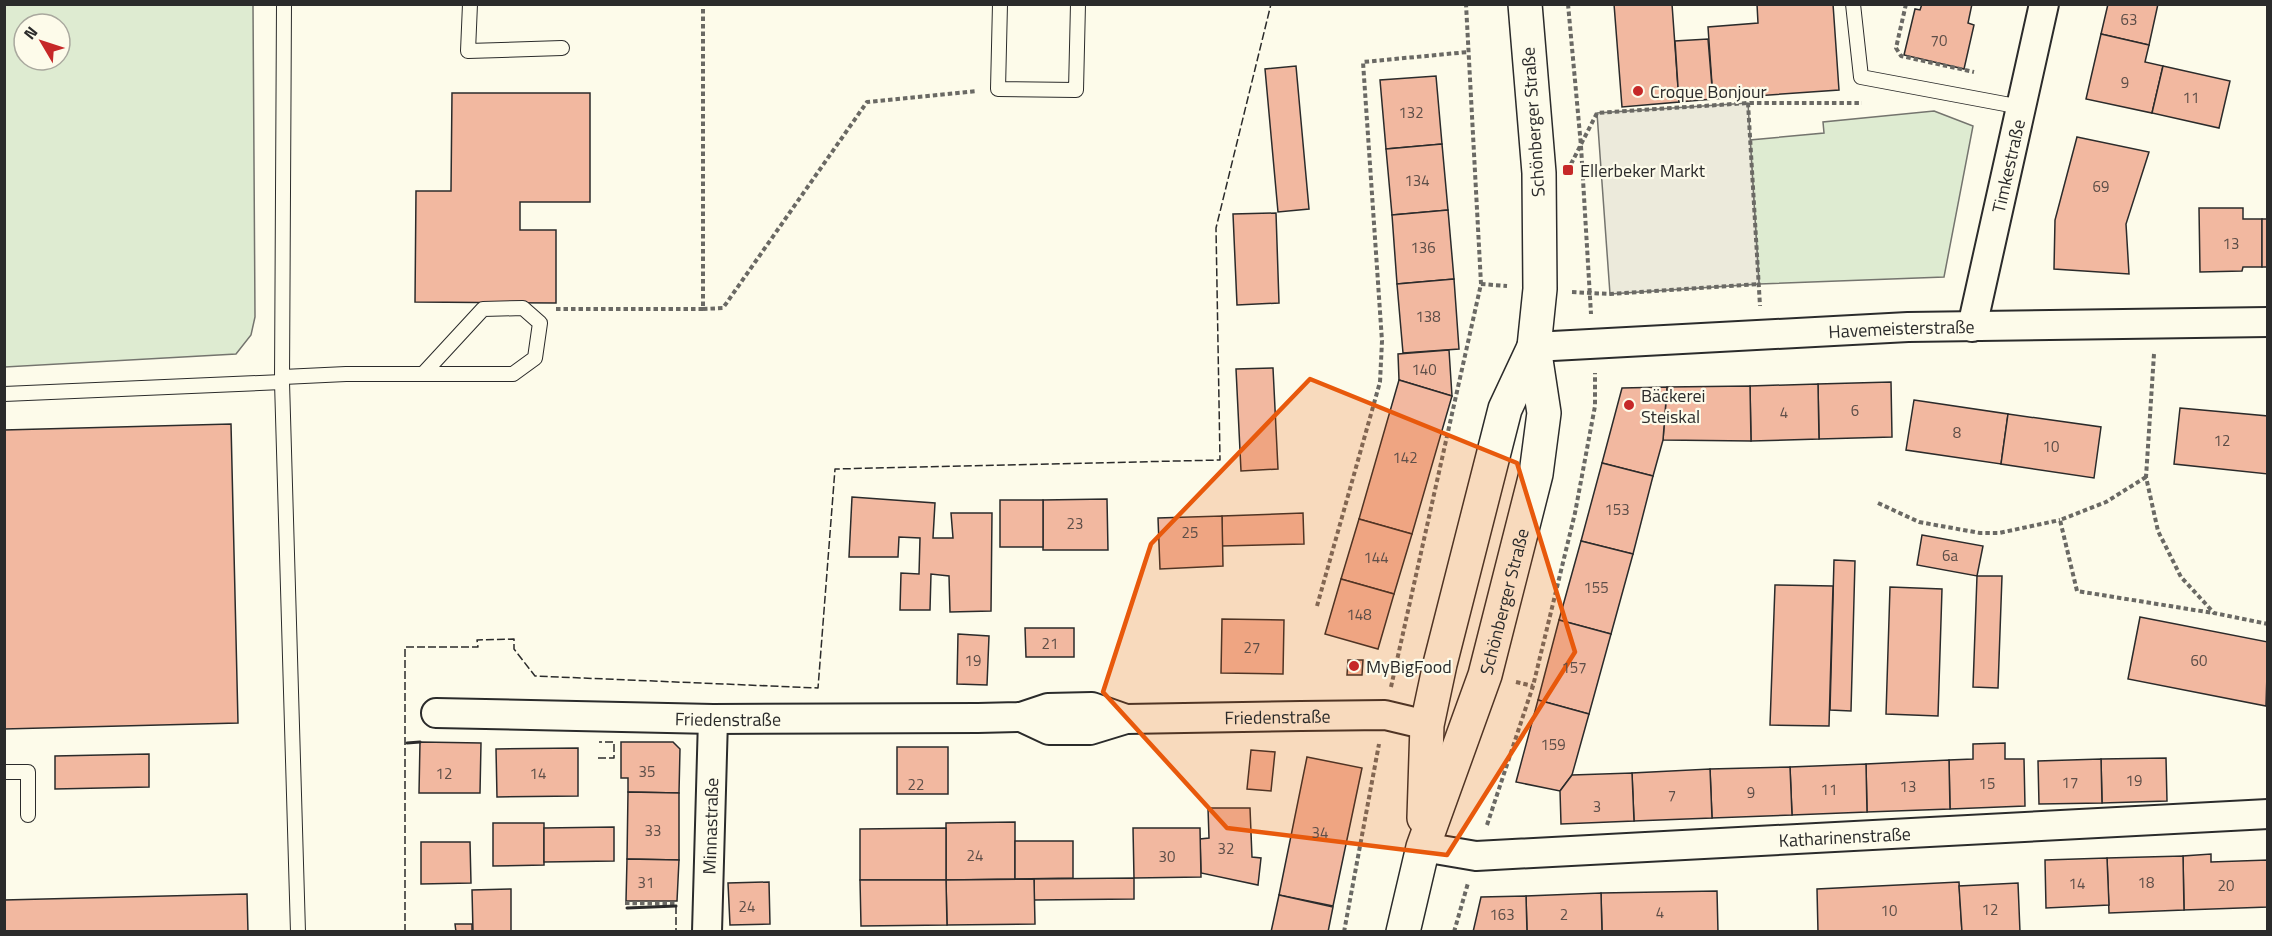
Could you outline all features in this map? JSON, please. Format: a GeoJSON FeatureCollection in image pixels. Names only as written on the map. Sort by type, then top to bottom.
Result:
{"type":"FeatureCollection","features":[{"type":"Feature","properties":{"kind":"main road","name":"Schönberger Straße"},"geometry":{"type":"LineString","coordinates":[[1403,932],[1423,847],[1485,675],[1536,474],[1544,413],[1534,347],[1540,289],[1539,173],[1525,4]]}},
{"type":"Feature","properties":{"kind":"main road","name":"Schönberger Straße"},"geometry":{"type":"LineString","coordinates":[[1423,847],[1427,725],[1442,653],[1504,409],[1534,347]]}},
{"type":"Feature","properties":{"kind":"street","name":"Timkestraße"},"geometry":{"type":"LineString","coordinates":[[1972,327],[2044,4]]}},
{"type":"Feature","properties":{"kind":"street","name":"Havemeisterstraße"},"geometry":{"type":"LineString","coordinates":[[1534,347],[1908,327],[2268,322]]}},
{"type":"Feature","properties":{"kind":"street","name":"Friedenstraße"},"geometry":{"type":"LineString","coordinates":[[436,714],[713,719],[1021,717],[1048,708],[1092,707],[1126,719],[1385,716],[1427,725]]}},
{"type":"Feature","properties":{"kind":"street","name":"Minnastraße"},"geometry":{"type":"LineString","coordinates":[[707,932],[713,719]]}},
{"type":"Feature","properties":{"kind":"street","name":"Katharinenstraße"},"geometry":{"type":"LineString","coordinates":[[1423,847],[1476,856],[2268,814]]}},
{"type":"Feature","properties":{"kind":"lane"},"geometry":{"type":"LineString","coordinates":[[284,4],[283,380],[298,932]]}},
{"type":"Feature","properties":{"kind":"lane"},"geometry":{"type":"LineString","coordinates":[[470,4],[468,51],[562,48]]}},
{"type":"Feature","properties":{"kind":"lane"},"geometry":{"type":"LineString","coordinates":[[1000,4],[998,89],[1076,90],[1078,4]]}},
{"type":"Feature","properties":{"kind":"lane"},"geometry":{"type":"LineString","coordinates":[[1853,4],[1861,77],[2023,95]]}},
{"type":"Feature","properties":{"kind":"lane"},"geometry":{"type":"LineString","coordinates":[[4,394],[423,374],[513,374],[535,358],[540,323],[523,308],[483,309],[423,374]]}},
{"type":"Feature","properties":{"kind":"lane"},"geometry":{"type":"LineString","coordinates":[[4,772],[28,772],[28,815]]}},
{"type":"Feature","properties":{"kind":"path"},"geometry":{"type":"LineString","coordinates":[[703,4],[704,309]]}},
{"type":"Feature","properties":{"kind":"path"},"geometry":{"type":"LineString","coordinates":[[1344,932],[1385,716],[1481,284],[1466,4]]}},
{"type":"Feature","properties":{"kind":"path"},"geometry":{"type":"LineString","coordinates":[[1906,4],[1896,48],[1901,56],[2023,95]]}},
{"type":"Feature","properties":{"kind":"path"},"geometry":{"type":"LineString","coordinates":[[1317,606],[1380,382],[1382,341],[1363,62],[1468,51]]}},
{"type":"Feature","properties":{"kind":"path"},"geometry":{"type":"LineString","coordinates":[[540,323],[556,309],[723,308],[867,102],[998,89]]}},
{"type":"Feature","properties":{"kind":"path"},"geometry":{"type":"LineString","coordinates":[[1539,173],[1568,170],[1597,113],[1748,103],[1863,103]]}},
{"type":"Feature","properties":{"kind":"path"},"geometry":{"type":"LineString","coordinates":[[1748,103],[1760,284],[1761,336]]}},
{"type":"Feature","properties":{"kind":"path"},"geometry":{"type":"LineString","coordinates":[[1481,284],[1610,294],[1760,284]]}},
{"type":"Feature","properties":{"kind":"path"},"geometry":{"type":"LineString","coordinates":[[2155,323],[2153,392],[2146,477],[2158,531],[2181,577],[2214,613]]}},
{"type":"Feature","properties":{"kind":"path"},"geometry":{"type":"LineString","coordinates":[[1878,503],[1919,522],[1980,533],[1999,533],[2060,520],[2106,502],[2146,477]]}},
{"type":"Feature","properties":{"kind":"path"},"geometry":{"type":"LineString","coordinates":[[2060,520],[2077,591],[2268,624]]}},
{"type":"Feature","properties":{"kind":"path"},"geometry":{"type":"LineString","coordinates":[[624,903],[708,904]]}},
{"type":"Feature","properties":{"kind":"highlighted area"},"geometry":{"type":"Polygon","coordinates":[[[1310,379],[1517,463],[1575,652],[1447,855],[1227,828],[1103,692],[1151,544],[1310,379]]]}},
{"type":"Feature","properties":{"kind":"green space"},"geometry":{"type":"Polygon","coordinates":[[[5,4],[253,5],[255,317],[251,335],[236,354],[5,367],[5,4]]]}},
{"type":"Feature","properties":{"kind":"green space"},"geometry":{"type":"Polygon","coordinates":[[[1934,111],[1973,126],[1944,277],[1759,284],[1750,140],[1824,133],[1823,122],[1934,111]]]}},
{"type":"Feature","properties":{"kind":"shaded area"},"geometry":{"type":"Polygon","coordinates":[[[1748,103],[1759,284],[1610,294],[1597,113],[1748,103]]]}},
{"type":"Feature","properties":{"kind":"building"},"geometry":{"type":"Polygon","coordinates":[[[1614,4],[1672,4],[1679,102],[1622,107],[1614,4]]]}},
{"type":"Feature","properties":{"kind":"building"},"geometry":{"type":"Polygon","coordinates":[[[1757,4],[1833,4],[1839,90],[1713,99],[1708,27],[1758,23],[1757,4]]]}},
{"type":"Feature","properties":{"kind":"building"},"geometry":{"type":"Polygon","coordinates":[[[1922,4],[1972,4],[1968,23],[1974,25],[1964,69],[1904,55],[1915,9],[1920,10],[1922,4]]]}},
{"type":"Feature","properties":{"kind":"building"},"geometry":{"type":"Polygon","coordinates":[[[2108,4],[2158,4],[2149,45],[2101,34],[2108,4]]]}},
{"type":"Feature","properties":{"kind":"building"},"geometry":{"type":"Polygon","coordinates":[[[2101,34],[2149,45],[2145,62],[2163,66],[2152,113],[2086,99],[2101,34]]]}},
{"type":"Feature","properties":{"kind":"building"},"geometry":{"type":"Polygon","coordinates":[[[1708,39],[1713,99],[1679,102],[1675,41],[1708,39]]]}},
{"type":"Feature","properties":{"kind":"building"},"geometry":{"type":"Polygon","coordinates":[[[1296,66],[1309,209],[1278,212],[1265,69],[1296,66]]]}},
{"type":"Feature","properties":{"kind":"building"},"geometry":{"type":"Polygon","coordinates":[[[2163,66],[2230,81],[2219,128],[2152,113],[2163,66]]]}},
{"type":"Feature","properties":{"kind":"building"},"geometry":{"type":"Polygon","coordinates":[[[1436,76],[1442,144],[1386,149],[1380,80],[1436,76]]]}},
{"type":"Feature","properties":{"kind":"building"},"geometry":{"type":"Polygon","coordinates":[[[452,93],[590,93],[590,202],[520,202],[520,230],[556,230],[556,303],[415,302],[416,191],[451,191],[452,93]]]}},
{"type":"Feature","properties":{"kind":"building"},"geometry":{"type":"Polygon","coordinates":[[[2077,137],[2149,152],[2126,224],[2129,274],[2054,269],[2055,220],[2077,137]]]}},
{"type":"Feature","properties":{"kind":"building"},"geometry":{"type":"Polygon","coordinates":[[[1442,144],[1448,210],[1392,215],[1386,149],[1442,144]]]}},
{"type":"Feature","properties":{"kind":"building"},"geometry":{"type":"Polygon","coordinates":[[[2199,208],[2243,208],[2243,219],[2262,219],[2262,267],[2243,267],[2242,271],[2200,272],[2199,208]]]}},
{"type":"Feature","properties":{"kind":"building"},"geometry":{"type":"Polygon","coordinates":[[[1448,210],[1454,279],[1397,284],[1392,215],[1448,210]]]}},
{"type":"Feature","properties":{"kind":"building"},"geometry":{"type":"Polygon","coordinates":[[[1276,213],[1279,303],[1237,305],[1233,214],[1276,213]]]}},
{"type":"Feature","properties":{"kind":"building"},"geometry":{"type":"Polygon","coordinates":[[[2262,219],[2268,219],[2268,267],[2262,267],[2262,219]]]}},
{"type":"Feature","properties":{"kind":"building"},"geometry":{"type":"Polygon","coordinates":[[[1454,279],[1459,349],[1403,353],[1397,284],[1454,279]]]}},
{"type":"Feature","properties":{"kind":"building"},"geometry":{"type":"Polygon","coordinates":[[[1449,350],[1452,396],[1399,380],[1398,354],[1449,350]]]}},
{"type":"Feature","properties":{"kind":"building"},"geometry":{"type":"Polygon","coordinates":[[[1273,368],[1278,469],[1241,471],[1236,369],[1273,368]]]}},
{"type":"Feature","properties":{"kind":"building"},"geometry":{"type":"Polygon","coordinates":[[[1399,380],[1452,396],[1412,534],[1359,519],[1399,380]]]}},
{"type":"Feature","properties":{"kind":"building"},"geometry":{"type":"Polygon","coordinates":[[[1891,382],[1892,437],[1819,439],[1818,384],[1891,382]]]}},
{"type":"Feature","properties":{"kind":"building"},"geometry":{"type":"Polygon","coordinates":[[[1818,384],[1819,439],[1751,441],[1750,386],[1818,384]]]}},
{"type":"Feature","properties":{"kind":"building"},"geometry":{"type":"Polygon","coordinates":[[[1750,386],[1751,441],[1663,440],[1667,387],[1750,386]]]}},
{"type":"Feature","properties":{"kind":"building"},"geometry":{"type":"Polygon","coordinates":[[[1667,387],[1663,440],[1653,476],[1602,463],[1622,388],[1667,387]]]}},
{"type":"Feature","properties":{"kind":"building"},"geometry":{"type":"Polygon","coordinates":[[[1914,400],[2008,414],[2001,464],[1906,450],[1914,400]]]}},
{"type":"Feature","properties":{"kind":"building"},"geometry":{"type":"Polygon","coordinates":[[[2180,408],[2268,416],[2268,474],[2174,464],[2180,408]]]}},
{"type":"Feature","properties":{"kind":"building"},"geometry":{"type":"Polygon","coordinates":[[[2008,414],[2101,427],[2094,478],[2001,464],[2008,414]]]}},
{"type":"Feature","properties":{"kind":"building"},"geometry":{"type":"Polygon","coordinates":[[[231,424],[238,723],[4,729],[4,430],[231,424]]]}},
{"type":"Feature","properties":{"kind":"building"},"geometry":{"type":"Polygon","coordinates":[[[1602,463],[1653,476],[1633,554],[1581,541],[1602,463]]]}},
{"type":"Feature","properties":{"kind":"building"},"geometry":{"type":"Polygon","coordinates":[[[852,497],[935,503],[933,538],[953,538],[951,513],[992,513],[991,611],[950,612],[949,576],[931,574],[930,610],[900,610],[901,573],[919,574],[920,538],[899,537],[898,557],[849,557],[852,497]]]}},
{"type":"Feature","properties":{"kind":"building"},"geometry":{"type":"Polygon","coordinates":[[[1107,499],[1108,550],[1043,550],[1043,500],[1107,499]]]}},
{"type":"Feature","properties":{"kind":"building"},"geometry":{"type":"Polygon","coordinates":[[[1000,500],[1043,500],[1043,547],[1000,547],[1000,500]]]}},
{"type":"Feature","properties":{"kind":"building"},"geometry":{"type":"Polygon","coordinates":[[[1303,513],[1304,544],[1222,546],[1222,516],[1303,513]]]}},
{"type":"Feature","properties":{"kind":"building"},"geometry":{"type":"Polygon","coordinates":[[[1222,516],[1223,566],[1160,569],[1158,518],[1222,516]]]}},
{"type":"Feature","properties":{"kind":"building"},"geometry":{"type":"Polygon","coordinates":[[[1359,519],[1412,534],[1394,594],[1341,579],[1359,519]]]}},
{"type":"Feature","properties":{"kind":"building"},"geometry":{"type":"Polygon","coordinates":[[[1922,535],[1983,546],[1977,576],[1917,565],[1922,535]]]}},
{"type":"Feature","properties":{"kind":"building"},"geometry":{"type":"Polygon","coordinates":[[[1581,541],[1633,554],[1611,634],[1559,620],[1581,541]]]}},
{"type":"Feature","properties":{"kind":"building"},"geometry":{"type":"Polygon","coordinates":[[[1834,560],[1855,561],[1851,711],[1830,710],[1834,560]]]}},
{"type":"Feature","properties":{"kind":"building"},"geometry":{"type":"Polygon","coordinates":[[[1977,576],[2002,576],[1998,688],[1973,687],[1977,576]]]}},
{"type":"Feature","properties":{"kind":"building"},"geometry":{"type":"Polygon","coordinates":[[[1341,579],[1394,594],[1378,649],[1325,634],[1341,579]]]}},
{"type":"Feature","properties":{"kind":"building"},"geometry":{"type":"Polygon","coordinates":[[[1775,585],[1833,586],[1829,726],[1770,725],[1775,585]]]}},
{"type":"Feature","properties":{"kind":"building"},"geometry":{"type":"Polygon","coordinates":[[[1890,587],[1942,589],[1938,716],[1886,714],[1890,587]]]}},
{"type":"Feature","properties":{"kind":"building"},"geometry":{"type":"Polygon","coordinates":[[[2140,617],[2268,642],[2266,706],[2128,679],[2140,617]]]}},
{"type":"Feature","properties":{"kind":"building"},"geometry":{"type":"Polygon","coordinates":[[[1222,619],[1284,620],[1283,674],[1221,673],[1222,619]]]}},
{"type":"Feature","properties":{"kind":"building"},"geometry":{"type":"Polygon","coordinates":[[[1559,620],[1611,634],[1589,714],[1538,700],[1559,620]]]}},
{"type":"Feature","properties":{"kind":"building"},"geometry":{"type":"Polygon","coordinates":[[[1025,628],[1074,628],[1074,657],[1026,657],[1025,628]]]}},
{"type":"Feature","properties":{"kind":"building"},"geometry":{"type":"Polygon","coordinates":[[[958,634],[989,636],[987,685],[957,684],[958,634]]]}},
{"type":"Feature","properties":{"kind":"building"},"geometry":{"type":"Polygon","coordinates":[[[1348,660],[1363,660],[1362,675],[1347,675],[1348,660]]]}},
{"type":"Feature","properties":{"kind":"building"},"geometry":{"type":"Polygon","coordinates":[[[1538,700],[1589,714],[1572,775],[1560,791],[1516,782],[1538,700]]]}},
{"type":"Feature","properties":{"kind":"building"},"geometry":{"type":"Polygon","coordinates":[[[420,742],[481,743],[480,793],[419,793],[420,742]]]}},
{"type":"Feature","properties":{"kind":"building"},"geometry":{"type":"Polygon","coordinates":[[[621,742],[673,742],[680,749],[679,793],[628,792],[628,778],[621,778],[621,742]]]}},
{"type":"Feature","properties":{"kind":"building"},"geometry":{"type":"Polygon","coordinates":[[[2005,743],[2005,759],[2024,759],[2025,806],[1950,809],[1949,760],[1973,759],[1973,744],[2005,743]]]}},
{"type":"Feature","properties":{"kind":"building"},"geometry":{"type":"Polygon","coordinates":[[[897,747],[948,747],[948,794],[897,794],[897,747]]]}},
{"type":"Feature","properties":{"kind":"building"},"geometry":{"type":"Polygon","coordinates":[[[578,748],[578,796],[497,797],[496,749],[578,748]]]}},
{"type":"Feature","properties":{"kind":"building"},"geometry":{"type":"Polygon","coordinates":[[[1251,750],[1275,752],[1271,791],[1247,789],[1251,750]]]}},
{"type":"Feature","properties":{"kind":"building"},"geometry":{"type":"Polygon","coordinates":[[[149,754],[149,787],[55,789],[55,756],[149,754]]]}},
{"type":"Feature","properties":{"kind":"building"},"geometry":{"type":"Polygon","coordinates":[[[1307,757],[1362,768],[1333,906],[1279,895],[1307,757]]]}},
{"type":"Feature","properties":{"kind":"building"},"geometry":{"type":"Polygon","coordinates":[[[2166,758],[2167,801],[2102,803],[2101,759],[2166,758]]]}},
{"type":"Feature","properties":{"kind":"building"},"geometry":{"type":"Polygon","coordinates":[[[2101,759],[2102,803],[2039,804],[2038,761],[2101,759]]]}},
{"type":"Feature","properties":{"kind":"building"},"geometry":{"type":"Polygon","coordinates":[[[1949,760],[1950,809],[1867,812],[1866,764],[1949,760]]]}},
{"type":"Feature","properties":{"kind":"building"},"geometry":{"type":"Polygon","coordinates":[[[1866,764],[1867,812],[1792,815],[1790,767],[1866,764]]]}},
{"type":"Feature","properties":{"kind":"building"},"geometry":{"type":"Polygon","coordinates":[[[1790,767],[1792,815],[1712,818],[1710,769],[1790,767]]]}},
{"type":"Feature","properties":{"kind":"building"},"geometry":{"type":"Polygon","coordinates":[[[1710,769],[1712,818],[1634,821],[1632,773],[1710,769]]]}},
{"type":"Feature","properties":{"kind":"building"},"geometry":{"type":"Polygon","coordinates":[[[1632,773],[1634,821],[1561,824],[1560,791],[1572,775],[1632,773]]]}},
{"type":"Feature","properties":{"kind":"building"},"geometry":{"type":"Polygon","coordinates":[[[628,792],[679,793],[679,860],[627,859],[628,792]]]}},
{"type":"Feature","properties":{"kind":"building"},"geometry":{"type":"Polygon","coordinates":[[[1208,808],[1250,808],[1252,857],[1261,858],[1258,885],[1201,873],[1200,839],[1209,838],[1208,808]]]}},
{"type":"Feature","properties":{"kind":"building"},"geometry":{"type":"Polygon","coordinates":[[[1015,822],[1015,879],[946,880],[946,823],[1015,822]]]}},
{"type":"Feature","properties":{"kind":"building"},"geometry":{"type":"Polygon","coordinates":[[[493,823],[544,823],[544,865],[493,866],[493,823]]]}},
{"type":"Feature","properties":{"kind":"building"},"geometry":{"type":"Polygon","coordinates":[[[614,827],[614,861],[544,862],[544,828],[614,827]]]}},
{"type":"Feature","properties":{"kind":"building"},"geometry":{"type":"Polygon","coordinates":[[[946,828],[946,880],[860,880],[860,829],[946,828]]]}},
{"type":"Feature","properties":{"kind":"building"},"geometry":{"type":"Polygon","coordinates":[[[1133,828],[1200,828],[1201,877],[1134,878],[1133,828]]]}},
{"type":"Feature","properties":{"kind":"building"},"geometry":{"type":"Polygon","coordinates":[[[1015,841],[1073,841],[1073,878],[1015,879],[1015,841]]]}},
{"type":"Feature","properties":{"kind":"building"},"geometry":{"type":"Polygon","coordinates":[[[421,842],[470,842],[471,883],[421,884],[421,842]]]}},
{"type":"Feature","properties":{"kind":"building"},"geometry":{"type":"Polygon","coordinates":[[[2211,854],[2211,862],[2268,860],[2268,907],[2184,910],[2183,856],[2211,854]]]}},
{"type":"Feature","properties":{"kind":"building"},"geometry":{"type":"Polygon","coordinates":[[[2183,856],[2184,910],[2109,913],[2107,858],[2183,856]]]}},
{"type":"Feature","properties":{"kind":"building"},"geometry":{"type":"Polygon","coordinates":[[[2107,858],[2109,905],[2046,908],[2045,860],[2107,858]]]}},
{"type":"Feature","properties":{"kind":"building"},"geometry":{"type":"Polygon","coordinates":[[[627,859],[679,860],[677,901],[626,901],[627,859]]]}},
{"type":"Feature","properties":{"kind":"building"},"geometry":{"type":"Polygon","coordinates":[[[1134,878],[1134,899],[1034,900],[1034,879],[1134,878]]]}},
{"type":"Feature","properties":{"kind":"building"},"geometry":{"type":"Polygon","coordinates":[[[1034,879],[1035,924],[947,925],[946,880],[1034,879]]]}},
{"type":"Feature","properties":{"kind":"building"},"geometry":{"type":"Polygon","coordinates":[[[860,880],[946,880],[947,925],[861,926],[860,880]]]}},
{"type":"Feature","properties":{"kind":"building"},"geometry":{"type":"Polygon","coordinates":[[[769,882],[770,924],[730,925],[728,883],[769,882]]]}},
{"type":"Feature","properties":{"kind":"building"},"geometry":{"type":"Polygon","coordinates":[[[1959,882],[1962,932],[1818,932],[1817,889],[1959,882]]]}},
{"type":"Feature","properties":{"kind":"building"},"geometry":{"type":"Polygon","coordinates":[[[2018,883],[2020,932],[1962,932],[1959,886],[2018,883]]]}},
{"type":"Feature","properties":{"kind":"building"},"geometry":{"type":"Polygon","coordinates":[[[511,889],[511,932],[473,932],[472,890],[511,889]]]}},
{"type":"Feature","properties":{"kind":"building"},"geometry":{"type":"Polygon","coordinates":[[[1717,891],[1718,932],[1602,932],[1601,893],[1717,891]]]}},
{"type":"Feature","properties":{"kind":"building"},"geometry":{"type":"Polygon","coordinates":[[[1601,893],[1602,932],[1527,932],[1526,896],[1601,893]]]}},
{"type":"Feature","properties":{"kind":"building"},"geometry":{"type":"Polygon","coordinates":[[[247,894],[248,932],[4,932],[4,900],[247,894]]]}},
{"type":"Feature","properties":{"kind":"building"},"geometry":{"type":"Polygon","coordinates":[[[1279,895],[1333,907],[1328,932],[1271,932],[1279,895]]]}},
{"type":"Feature","properties":{"kind":"building"},"geometry":{"type":"Polygon","coordinates":[[[1526,896],[1527,932],[1473,932],[1481,897],[1526,896]]]}},
{"type":"Feature","properties":{"kind":"building"},"geometry":{"type":"Polygon","coordinates":[[[455,924],[472,924],[472,932],[456,932],[455,924]]]}},
{"type":"Feature","properties":{"kind":"fence"},"geometry":{"type":"LineString","coordinates":[[405,932],[405,647],[478,647],[477,640],[514,639],[514,649],[535,676],[818,688],[835,469],[1220,460],[1216,228],[1271,4]]}},
{"type":"Feature","properties":{"kind":"fence"},"geometry":{"type":"LineString","coordinates":[[598,758],[614,758],[614,742],[599,742]]}},
{"type":"Feature","properties":{"kind":"fence"},"geometry":{"type":"LineString","coordinates":[[676,906],[676,932]]}},
{"type":"Feature","properties":{"kind":"wall"},"geometry":{"type":"LineString","coordinates":[[407,743],[420,742]]}},
{"type":"Feature","properties":{"kind":"wall"},"geometry":{"type":"LineString","coordinates":[[627,908],[676,906]]}},
{"type":"Feature","properties":{"kind":"place","name":"Croque Bonjour"},"geometry":{"type":"Point","coordinates":[1638,91]}},
{"type":"Feature","properties":{"kind":"place","name":"Ellerbeker Markt"},"geometry":{"type":"Point","coordinates":[1568,170]}},
{"type":"Feature","properties":{"kind":"place","name":"Bäckerei Steiskal"},"geometry":{"type":"Point","coordinates":[1629,405]}},
{"type":"Feature","properties":{"kind":"place","name":"MyBigFood"},"geometry":{"type":"Point","coordinates":[1354,666]}}]}
